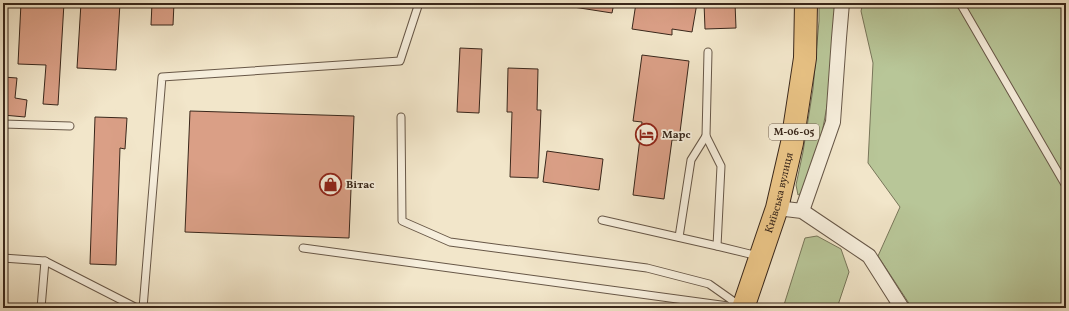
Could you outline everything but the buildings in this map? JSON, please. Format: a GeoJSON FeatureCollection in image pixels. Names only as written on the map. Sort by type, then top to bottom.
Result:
{"type":"FeatureCollection","features":[{"type":"Feature","properties":{"kind":"highway","name":"Київська вулиця"},"geometry":{"type":"LineString","coordinates":[[743,308],[776,208],[792,143],[805,58],[806,3]]}},
{"type":"Feature","properties":{"kind":"street"},"geometry":{"type":"LineString","coordinates":[[802,211],[833,122],[842,3]]}},
{"type":"Feature","properties":{"kind":"street"},"geometry":{"type":"LineString","coordinates":[[776,208],[802,211],[869,256],[902,308]]}},
{"type":"Feature","properties":{"kind":"lane"},"geometry":{"type":"LineString","coordinates":[[144,308],[162,78],[400,62],[419,3]]}},
{"type":"Feature","properties":{"kind":"lane"},"geometry":{"type":"LineString","coordinates":[[960,3],[1066,186]]}},
{"type":"Feature","properties":{"kind":"lane"},"geometry":{"type":"LineString","coordinates":[[708,52],[706,136],[721,166],[717,246]]}},
{"type":"Feature","properties":{"kind":"lane"},"geometry":{"type":"LineString","coordinates":[[401,116],[402,221],[450,242],[647,268],[709,284],[743,308]]}},
{"type":"Feature","properties":{"kind":"lane"},"geometry":{"type":"LineString","coordinates":[[3,124],[70,126]]}},
{"type":"Feature","properties":{"kind":"lane"},"geometry":{"type":"LineString","coordinates":[[679,238],[692,160],[706,136]]}},
{"type":"Feature","properties":{"kind":"lane"},"geometry":{"type":"LineString","coordinates":[[602,220],[760,257]]}},
{"type":"Feature","properties":{"kind":"lane"},"geometry":{"type":"LineString","coordinates":[[303,248],[743,308]]}},
{"type":"Feature","properties":{"kind":"lane"},"geometry":{"type":"LineString","coordinates":[[3,258],[45,261],[137,308]]}},
{"type":"Feature","properties":{"kind":"lane"},"geometry":{"type":"LineString","coordinates":[[41,308],[45,261]]}},
{"type":"Feature","properties":{"kind":"green space"},"geometry":{"type":"Polygon","coordinates":[[[819,3],[838,3],[831,84],[822,133],[803,192],[798,195],[796,185],[813,89],[819,21],[819,3]]]}},
{"type":"Feature","properties":{"kind":"green space"},"geometry":{"type":"Polygon","coordinates":[[[863,3],[1066,3],[1066,308],[912,308],[878,256],[900,207],[868,163],[873,63],[861,11],[863,3]]]}},
{"type":"Feature","properties":{"kind":"green space"},"geometry":{"type":"Polygon","coordinates":[[[817,236],[841,249],[849,272],[837,308],[783,308],[805,238],[817,236]]]}},
{"type":"Feature","properties":{"kind":"place","name":"Марс"},"geometry":{"type":"Point","coordinates":[646,135]}},
{"type":"Feature","properties":{"kind":"place","name":"Вітас"},"geometry":{"type":"Point","coordinates":[331,185]}}]}
